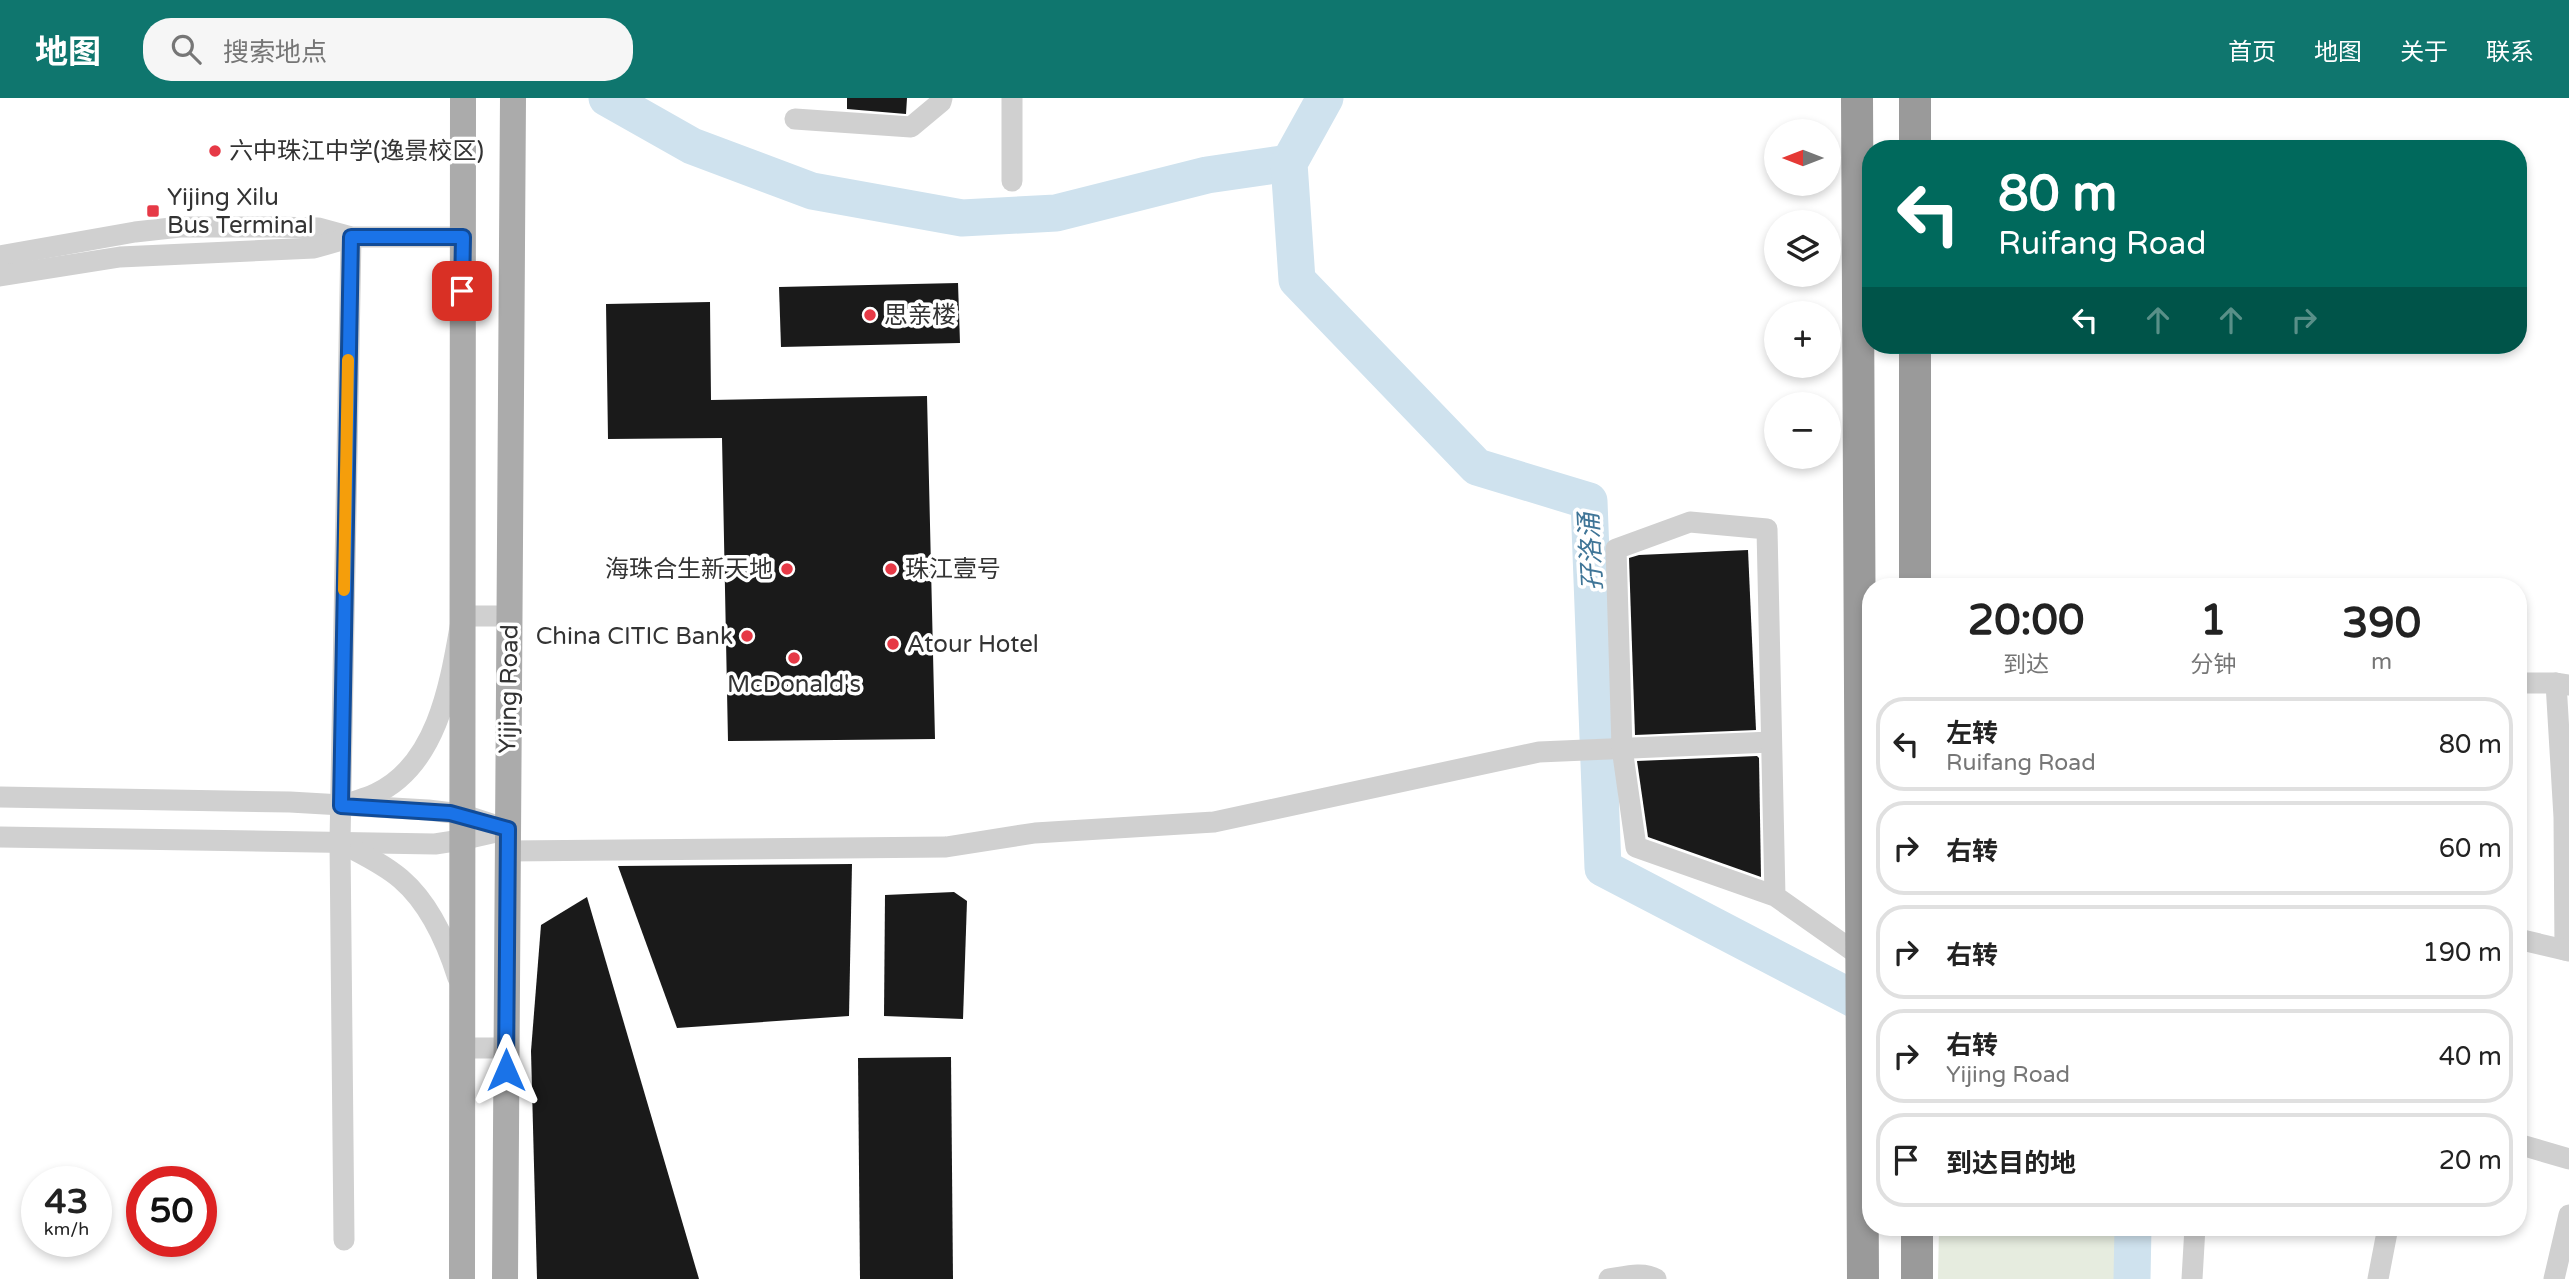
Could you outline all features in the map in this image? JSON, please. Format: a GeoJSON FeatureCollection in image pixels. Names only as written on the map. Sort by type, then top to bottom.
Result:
{"type":"FeatureCollection","features":[{"type":"Feature","properties":{"kind":"highway"},"geometry":{"type":"LineString","coordinates":[[1857,98],[1862,815]]}},
{"type":"Feature","properties":{"kind":"highway"},"geometry":{"type":"LineString","coordinates":[[1914,98],[1914,140]]}},
{"type":"Feature","properties":{"kind":"highway"},"geometry":{"type":"LineString","coordinates":[[1915,354],[1915,578]]}},
{"type":"Feature","properties":{"kind":"highway"},"geometry":{"type":"LineString","coordinates":[[1863,1236],[1863,1279]]}},
{"type":"Feature","properties":{"kind":"highway"},"geometry":{"type":"LineString","coordinates":[[1917,1236],[1917,1279]]}},
{"type":"Feature","properties":{"kind":"main road","name":"Yijing Road"},"geometry":{"type":"LineString","coordinates":[[462,1279],[463,98]]}},
{"type":"Feature","properties":{"kind":"main road","name":"Yijing Road"},"geometry":{"type":"LineString","coordinates":[[505,1279],[513,98]]}},
{"type":"Feature","properties":{"kind":"street"},"geometry":{"type":"LineString","coordinates":[[794,119],[911,127],[941,102],[942,98]]}},
{"type":"Feature","properties":{"kind":"street"},"geometry":{"type":"LineString","coordinates":[[1012,98],[1012,181]]}},
{"type":"Feature","properties":{"kind":"street"},"geometry":{"type":"LineString","coordinates":[[0,256],[135,232],[180,227],[318,228],[351,237],[463,237]]}},
{"type":"Feature","properties":{"kind":"street"},"geometry":{"type":"LineString","coordinates":[[0,276],[120,257],[314,248],[351,237]]}},
{"type":"Feature","properties":{"kind":"street"},"geometry":{"type":"LineString","coordinates":[[344,1240],[340,842],[351,237]]}},
{"type":"Feature","properties":{"kind":"street"},"geometry":{"type":"LineString","coordinates":[[1775,896],[1767,529],[1690,522],[1616,549],[1622,748],[1636,847],[1775,896],[1862,957]]}},
{"type":"Feature","properties":{"kind":"street"},"geometry":{"type":"LineString","coordinates":[[341,806],[377,793],[400,778],[413,763],[434,729],[447,694],[462,616],[510,616]]}},
{"type":"Feature","properties":{"kind":"street"},"geometry":{"type":"LineString","coordinates":[[2527,683],[2563,684],[2567,950],[2527,941]]}},
{"type":"Feature","properties":{"kind":"street"},"geometry":{"type":"LineString","coordinates":[[0,797],[191,799],[341,806],[461,827],[508,840],[946,847],[1035,833],[1214,822],[1539,752],[1772,742]]}},
{"type":"Feature","properties":{"kind":"street"},"geometry":{"type":"LineString","coordinates":[[0,837],[435,844],[461,827]]}},
{"type":"Feature","properties":{"kind":"street"},"geometry":{"type":"LineString","coordinates":[[340,842],[377,862],[402,880],[421,902],[440,930],[461,991]]}},
{"type":"Feature","properties":{"kind":"street"},"geometry":{"type":"LineString","coordinates":[[461,1048],[506,1048]]}},
{"type":"Feature","properties":{"kind":"street"},"geometry":{"type":"LineString","coordinates":[[2527,1147],[2569,1159]]}},
{"type":"Feature","properties":{"kind":"street"},"geometry":{"type":"LineString","coordinates":[[2554,1279],[2569,1215]]}},
{"type":"Feature","properties":{"kind":"street"},"geometry":{"type":"LineString","coordinates":[[2192,1279],[2194,1236]]}},
{"type":"Feature","properties":{"kind":"street"},"geometry":{"type":"LineString","coordinates":[[2378,1279],[2386,1236]]}},
{"type":"Feature","properties":{"kind":"street"},"geometry":{"type":"LineString","coordinates":[[1609,1279],[1642,1275],[1656,1279]]}},
{"type":"Feature","properties":{"kind":"shaded area"},"geometry":{"type":"Polygon","coordinates":[[[1939,1236],[2120,1236],[2119,1279],[1938,1279],[1939,1236]]]}},
{"type":"Feature","properties":{"kind":"building"},"geometry":{"type":"Polygon","coordinates":[[[847,98],[907,98],[906,114],[847,109],[847,98]]]}},
{"type":"Feature","properties":{"kind":"building","name":"思亲楼"},"geometry":{"type":"Polygon","coordinates":[[[958,283],[960,343],[781,347],[779,287],[958,283]]]}},
{"type":"Feature","properties":{"kind":"building"},"geometry":{"type":"Polygon","coordinates":[[[710,302],[711,400],[927,396],[935,739],[728,741],[722,438],[608,439],[606,304],[710,302]]]}},
{"type":"Feature","properties":{"kind":"building"},"geometry":{"type":"Polygon","coordinates":[[[1748,550],[1756,730],[1635,735],[1629,558],[1639,555],[1748,550]]]}},
{"type":"Feature","properties":{"kind":"building"},"geometry":{"type":"Polygon","coordinates":[[[1757,756],[1761,877],[1648,837],[1637,761],[1757,756]]]}},
{"type":"Feature","properties":{"kind":"building"},"geometry":{"type":"Polygon","coordinates":[[[852,864],[849,1016],[677,1028],[618,866],[852,864]]]}},
{"type":"Feature","properties":{"kind":"building"},"geometry":{"type":"Polygon","coordinates":[[[954,892],[967,901],[963,1019],[884,1016],[885,895],[954,892]]]}},
{"type":"Feature","properties":{"kind":"building"},"geometry":{"type":"Polygon","coordinates":[[[587,897],[699,1279],[537,1279],[531,1051],[541,925],[587,897]]]}},
{"type":"Feature","properties":{"kind":"building"},"geometry":{"type":"Polygon","coordinates":[[[951,1057],[953,1279],[860,1279],[858,1058],[951,1057]]]}},
{"type":"Feature","properties":{"kind":"waterway"},"geometry":{"type":"LineString","coordinates":[[607,98],[692,146],[812,191],[962,218],[1056,213],[1207,175],[1289,163]]}},
{"type":"Feature","properties":{"kind":"waterway","name":"孖洛涌"},"geometry":{"type":"LineString","coordinates":[[1325,98],[1289,163],[1297,280],[1477,467],[1589,501],[1603,868],[1862,1003]]}},
{"type":"Feature","properties":{"kind":"waterway","name":"孖洛涌"},"geometry":{"type":"LineString","coordinates":[[2132,1279],[2133,1236]]}},
{"type":"Feature","properties":{"kind":"slow traffic"},"geometry":{"type":"LineString","coordinates":[[344,590],[348,360]]}},
{"type":"Feature","properties":{"kind":"place","name":"六中珠江中学(逸景校区)"},"geometry":{"type":"Point","coordinates":[215,151]}},
{"type":"Feature","properties":{"kind":"place","name":"Yijing Xilu Bus Terminal"},"geometry":{"type":"Point","coordinates":[153,211]}},
{"type":"Feature","properties":{"kind":"place","name":"思亲楼"},"geometry":{"type":"Point","coordinates":[870,315]}},
{"type":"Feature","properties":{"kind":"place","name":"海珠合生新天地"},"geometry":{"type":"Point","coordinates":[787,569]}},
{"type":"Feature","properties":{"kind":"place","name":"珠江壹号"},"geometry":{"type":"Point","coordinates":[891,569]}},
{"type":"Feature","properties":{"kind":"place","name":"China CITIC Bank"},"geometry":{"type":"Point","coordinates":[747,636]}},
{"type":"Feature","properties":{"kind":"place","name":"Atour Hotel"},"geometry":{"type":"Point","coordinates":[893,644]}},
{"type":"Feature","properties":{"kind":"place","name":"McDonald's"},"geometry":{"type":"Point","coordinates":[794,658]}},
{"type":"Feature","properties":{"kind":"route"},"geometry":{"type":"LineString","coordinates":[[462,291],[463,237],[351,237],[341,806],[461,814],[508,829],[506,1070]]}}]}
